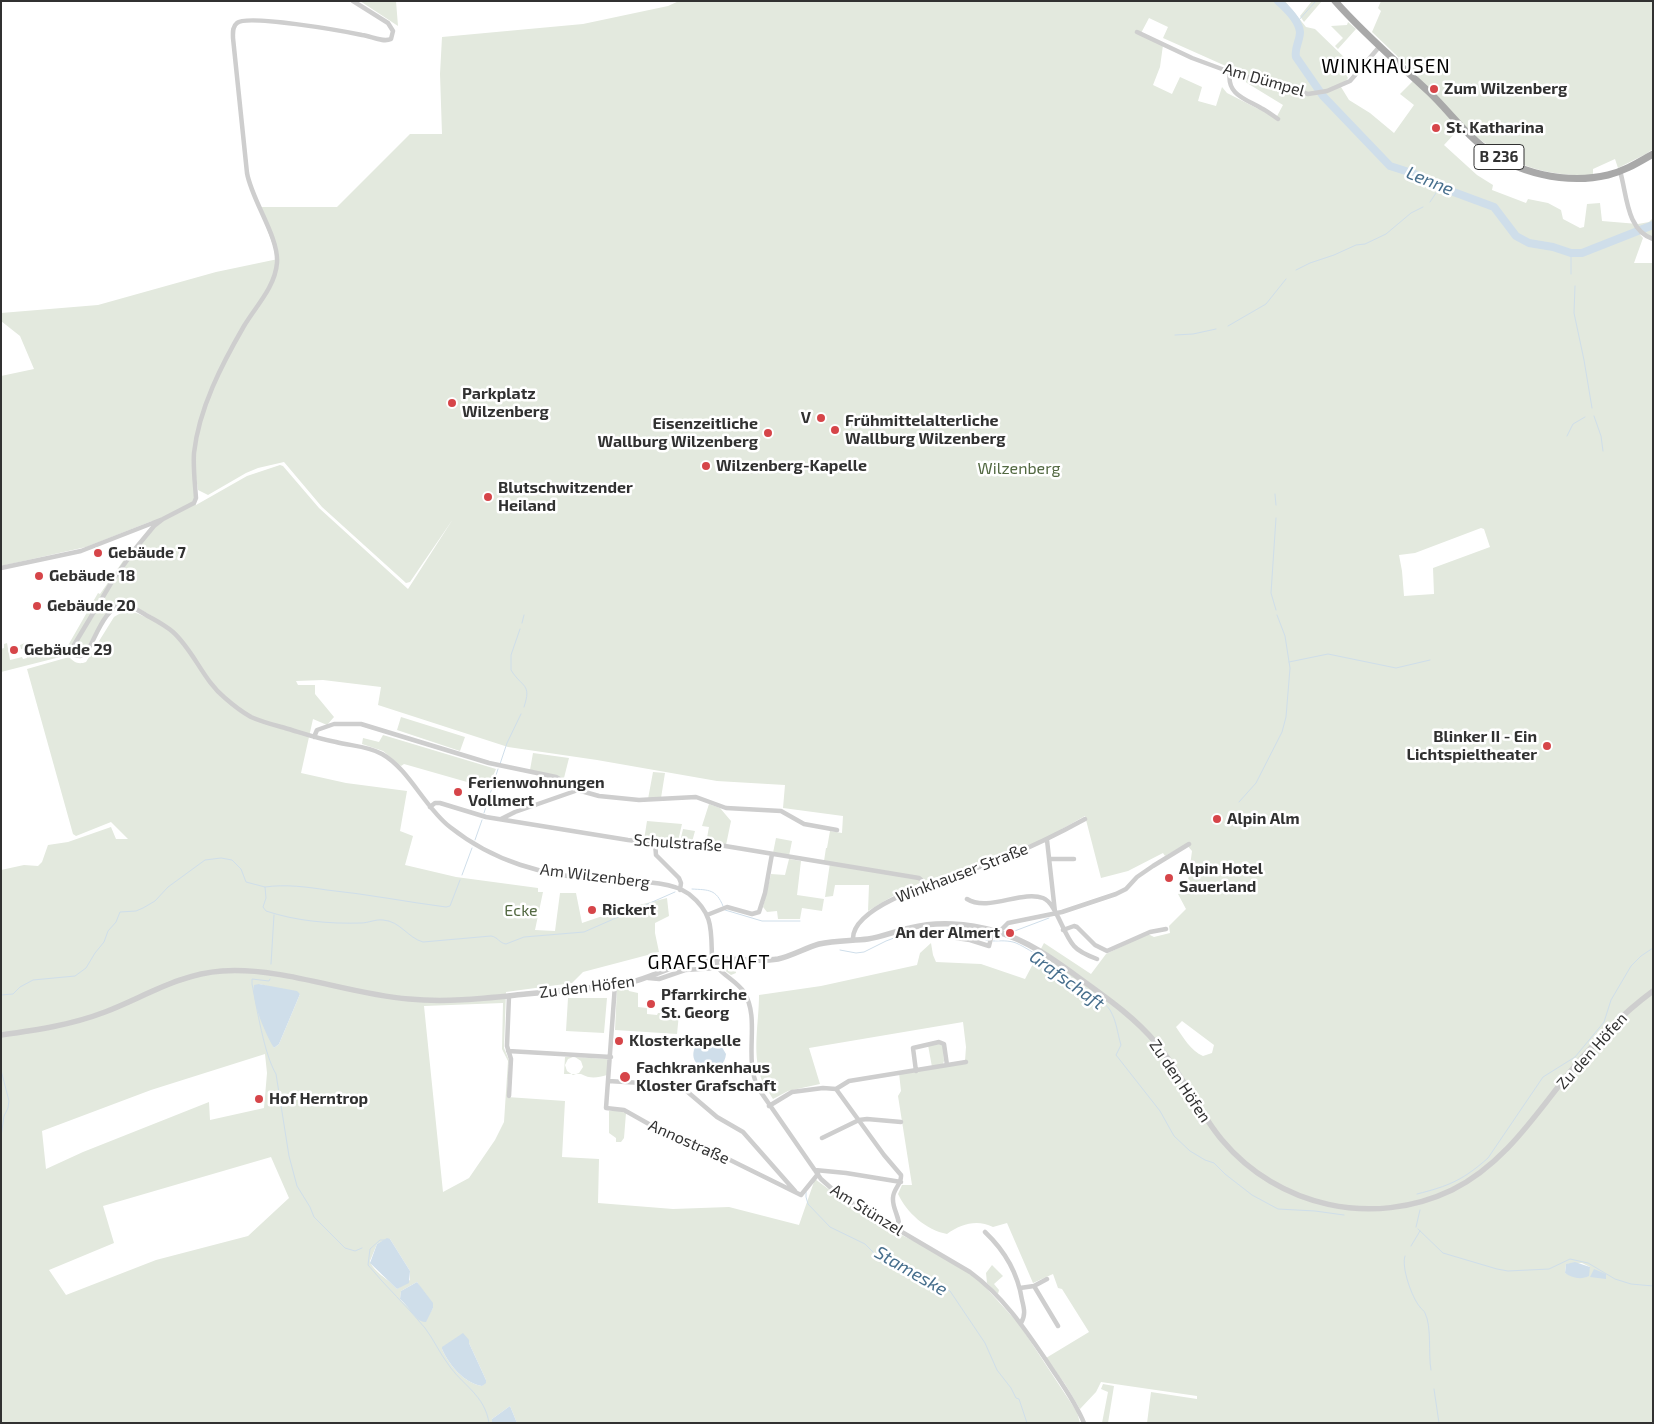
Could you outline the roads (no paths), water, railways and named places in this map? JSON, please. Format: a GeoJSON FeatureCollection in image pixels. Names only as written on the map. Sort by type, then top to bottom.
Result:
{"type":"FeatureCollection","features":[{"type":"Feature","properties":{"kind":"main road","name":"B 236"},"geometry":{"type":"LineString","coordinates":[[1335,1],[1438,100],[1473,138],[1499,158],[1535,172],[1560,178],[1594,178],[1620,171],[1653,154]]}},
{"type":"Feature","properties":{"kind":"street"},"geometry":{"type":"LineString","coordinates":[[1,568],[78,552],[194,504],[196,498],[194,453],[209,395],[217,376],[269,287],[277,265],[274,241],[252,192],[248,178],[243,143],[234,28],[237,23],[243,21],[272,22],[385,40],[391,38],[393,31],[388,23],[353,1]]}},
{"type":"Feature","properties":{"kind":"street","name":"Am Dümpel"},"geometry":{"type":"LineString","coordinates":[[1137,32],[1192,58],[1230,72],[1299,92],[1314,94],[1350,81],[1380,46]]}},
{"type":"Feature","properties":{"kind":"street"},"geometry":{"type":"LineString","coordinates":[[1230,72],[1230,85],[1236,95],[1278,119]]}},
{"type":"Feature","properties":{"kind":"street"},"geometry":{"type":"LineString","coordinates":[[1620,171],[1631,216],[1641,233],[1653,239]]}},
{"type":"Feature","properties":{"kind":"street"},"geometry":{"type":"LineString","coordinates":[[142,539],[164,518]]}},
{"type":"Feature","properties":{"kind":"street"},"geometry":{"type":"LineString","coordinates":[[135,529],[141,532],[142,539]]}},
{"type":"Feature","properties":{"kind":"street","name":"Am Wilzenberg"},"geometry":{"type":"LineString","coordinates":[[142,539],[113,580],[74,645],[74,653],[80,656],[86,653],[110,611],[122,605],[130,607],[148,616],[173,633],[211,684],[225,698],[250,716],[314,737],[370,749],[384,755],[394,763],[442,821],[482,849],[506,861],[534,869],[578,878],[652,883],[680,890],[692,897],[708,915]]}},
{"type":"Feature","properties":{"kind":"street"},"geometry":{"type":"LineString","coordinates":[[314,737],[318,729],[332,725],[358,724],[496,765],[552,776],[578,790],[599,796],[625,800],[696,797],[726,808],[783,811],[802,823],[837,830]]}},
{"type":"Feature","properties":{"kind":"street"},"geometry":{"type":"LineString","coordinates":[[501,820],[515,812],[578,790]]}},
{"type":"Feature","properties":{"kind":"street","name":"Schulstraße"},"geometry":{"type":"LineString","coordinates":[[430,807],[435,803],[440,803],[501,820],[655,843],[718,845],[919,878],[926,884]]}},
{"type":"Feature","properties":{"kind":"street","name":"Winkhauser Straße"},"geometry":{"type":"LineString","coordinates":[[853,940],[855,930],[862,920],[893,899],[926,884],[982,867],[1047,840],[1085,819]]}},
{"type":"Feature","properties":{"kind":"street"},"geometry":{"type":"LineString","coordinates":[[1047,840],[1055,914]]}},
{"type":"Feature","properties":{"kind":"street","name":"Am Wilzenberg"},"geometry":{"type":"LineString","coordinates":[[655,843],[656,855],[679,878],[681,883],[680,890]]}},
{"type":"Feature","properties":{"kind":"street"},"geometry":{"type":"LineString","coordinates":[[956,938],[990,946],[996,931],[1008,923],[1055,914],[1105,898],[1123,890],[1140,874],[1189,844]]}},
{"type":"Feature","properties":{"kind":"street"},"geometry":{"type":"LineString","coordinates":[[648,978],[659,978],[685,970],[718,968],[714,958],[711,923],[708,915],[724,908],[753,914],[759,912],[765,893],[772,854]]}},
{"type":"Feature","properties":{"kind":"street"},"geometry":{"type":"LineString","coordinates":[[1049,859],[1074,859]]}},
{"type":"Feature","properties":{"kind":"street"},"geometry":{"type":"LineString","coordinates":[[966,899],[982,903],[1038,897],[1048,902],[1076,949],[1097,960]]}},
{"type":"Feature","properties":{"kind":"street","name":"Zu den Höfen"},"geometry":{"type":"LineString","coordinates":[[1,1035],[38,1030],[80,1021],[107,1012],[172,982],[212,972],[264,972],[388,997],[455,1000],[615,985],[648,978],[687,962],[714,958],[776,959],[820,944],[874,938],[908,928],[929,925],[963,925],[996,931],[1027,944],[1052,958],[1132,1018],[1167,1057],[1221,1140],[1256,1173],[1280,1188],[1306,1198],[1337,1207],[1360,1209],[1398,1207],[1430,1199],[1461,1185],[1485,1169],[1517,1139],[1580,1060],[1604,1034],[1653,992]]}},
{"type":"Feature","properties":{"kind":"street"},"geometry":{"type":"LineString","coordinates":[[1063,930],[1074,926],[1077,927],[1095,945],[1107,951],[1146,934],[1166,929]]}},
{"type":"Feature","properties":{"kind":"street","name":"Am Stünzel"},"geometry":{"type":"LineString","coordinates":[[718,968],[739,986],[747,999],[751,1014],[750,1056],[752,1073],[758,1088],[816,1172],[839,1195],[978,1278],[1007,1306],[1021,1323],[1070,1394],[1084,1423]]}},
{"type":"Feature","properties":{"kind":"street","name":"Annostraße"},"geometry":{"type":"LineString","coordinates":[[615,985],[607,1108],[624,1110],[663,1132],[722,1156],[796,1193]]}},
{"type":"Feature","properties":{"kind":"street"},"geometry":{"type":"LineString","coordinates":[[509,996],[506,1046],[511,1059],[509,1096]]}},
{"type":"Feature","properties":{"kind":"street"},"geometry":{"type":"LineString","coordinates":[[916,1071],[913,1048],[939,1042],[944,1044],[947,1066]]}},
{"type":"Feature","properties":{"kind":"street"},"geometry":{"type":"LineString","coordinates":[[508,1051],[611,1057]]}},
{"type":"Feature","properties":{"kind":"street"},"geometry":{"type":"LineString","coordinates":[[769,1106],[794,1091],[823,1088],[836,1089],[849,1081],[966,1062]]}},
{"type":"Feature","properties":{"kind":"street","name":"Annostraße"},"geometry":{"type":"LineString","coordinates":[[608,1081],[681,1087],[717,1117],[743,1132],[796,1193]]}},
{"type":"Feature","properties":{"kind":"street"},"geometry":{"type":"LineString","coordinates":[[836,1089],[884,1155],[900,1173],[901,1182],[894,1192],[893,1198],[894,1210],[900,1224],[898,1230]]}},
{"type":"Feature","properties":{"kind":"street"},"geometry":{"type":"LineString","coordinates":[[822,1138],[859,1120],[875,1118],[901,1122]]}},
{"type":"Feature","properties":{"kind":"street"},"geometry":{"type":"LineString","coordinates":[[796,1193],[802,1195],[816,1172],[846,1172],[901,1182]]}},
{"type":"Feature","properties":{"kind":"street"},"geometry":{"type":"LineString","coordinates":[[985,1232],[1004,1255],[1018,1280],[1024,1313],[1021,1323]]}},
{"type":"Feature","properties":{"kind":"street"},"geometry":{"type":"LineString","coordinates":[[1020,1288],[1034,1286],[1047,1279]]}},
{"type":"Feature","properties":{"kind":"street"},"geometry":{"type":"LineString","coordinates":[[1034,1286],[1058,1326]]}},
{"type":"Feature","properties":{"kind":"water"},"geometry":{"type":"Polygon","coordinates":[[[259,984],[297,991],[300,994],[279,1044],[274,1048],[263,1027],[257,1009],[254,985],[259,984]]]}},
{"type":"Feature","properties":{"kind":"water"},"geometry":{"type":"Polygon","coordinates":[[[710,1040],[720,1044],[726,1054],[723,1062],[718,1067],[711,1069],[698,1065],[694,1059],[694,1051],[698,1042],[710,1040]]]}},
{"type":"Feature","properties":{"kind":"water"},"geometry":{"type":"Polygon","coordinates":[[[387,1238],[390,1239],[410,1271],[409,1283],[397,1289],[370,1263],[377,1244],[387,1238]]]}},
{"type":"Feature","properties":{"kind":"water"},"geometry":{"type":"Polygon","coordinates":[[[1575,1262],[1590,1267],[1589,1276],[1577,1278],[1565,1273],[1566,1264],[1575,1262]]]}},
{"type":"Feature","properties":{"kind":"water"},"geometry":{"type":"Polygon","coordinates":[[[1594,1269],[1606,1274],[1606,1279],[1590,1277],[1594,1269]]]}},
{"type":"Feature","properties":{"kind":"water"},"geometry":{"type":"Polygon","coordinates":[[[417,1282],[433,1303],[433,1308],[426,1322],[419,1320],[400,1299],[401,1291],[417,1282]]]}},
{"type":"Feature","properties":{"kind":"water"},"geometry":{"type":"Polygon","coordinates":[[[463,1333],[469,1340],[486,1380],[486,1383],[482,1386],[463,1377],[449,1361],[442,1349],[442,1347],[463,1333]]]}},
{"type":"Feature","properties":{"kind":"water"},"geometry":{"type":"Polygon","coordinates":[[[510,1406],[517,1423],[492,1423],[492,1419],[510,1406]]]}},
{"type":"Feature","properties":{"kind":"waterway","name":"Lenne"},"geometry":{"type":"LineString","coordinates":[[1278,1],[1292,15],[1299,28],[1300,35],[1296,57],[1323,96],[1390,166],[1415,174],[1440,187],[1494,207],[1516,236],[1529,243],[1553,247],[1571,253],[1582,253],[1653,225]]}},
{"type":"Feature","properties":{"kind":"waterway"},"geometry":{"type":"LineString","coordinates":[[1297,22],[1316,1]]}},
{"type":"Feature","properties":{"kind":"waterway"},"geometry":{"type":"LineString","coordinates":[[1430,202],[1440,187]]}},
{"type":"Feature","properties":{"kind":"waterway"},"geometry":{"type":"LineString","coordinates":[[1296,270],[1386,234],[1411,213],[1423,207]]}},
{"type":"Feature","properties":{"kind":"waterway"},"geometry":{"type":"LineString","coordinates":[[1571,253],[1571,274]]}},
{"type":"Feature","properties":{"kind":"waterway"},"geometry":{"type":"LineString","coordinates":[[1228,326],[1266,304],[1286,279]]}},
{"type":"Feature","properties":{"kind":"waterway"},"geometry":{"type":"LineString","coordinates":[[1575,286],[1574,313],[1592,408]]}},
{"type":"Feature","properties":{"kind":"waterway"},"geometry":{"type":"LineString","coordinates":[[1175,335],[1193,334],[1216,329]]}},
{"type":"Feature","properties":{"kind":"waterway"},"geometry":{"type":"LineString","coordinates":[[1594,416],[1601,436],[1603,451]]}},
{"type":"Feature","properties":{"kind":"waterway"},"geometry":{"type":"LineString","coordinates":[[1567,436],[1573,424],[1585,417]]}},
{"type":"Feature","properties":{"kind":"waterway"},"geometry":{"type":"LineString","coordinates":[[1275,494],[1276,505]]}},
{"type":"Feature","properties":{"kind":"waterway"},"geometry":{"type":"LineString","coordinates":[[1276,518],[1271,593],[1276,610]]}},
{"type":"Feature","properties":{"kind":"waterway"},"geometry":{"type":"LineString","coordinates":[[522,623],[524,615]]}},
{"type":"Feature","properties":{"kind":"waterway"},"geometry":{"type":"LineString","coordinates":[[1239,802],[1256,783],[1282,732],[1286,717],[1290,668],[1285,636],[1277,615]]}},
{"type":"Feature","properties":{"kind":"waterway"},"geometry":{"type":"LineString","coordinates":[[520,629],[511,655],[511,670],[525,686],[527,694],[524,707]]}},
{"type":"Feature","properties":{"kind":"waterway"},"geometry":{"type":"LineString","coordinates":[[1289,662],[1328,654],[1396,668],[1430,660]]}},
{"type":"Feature","properties":{"kind":"waterway"},"geometry":{"type":"LineString","coordinates":[[500,764],[507,743],[521,714]]}},
{"type":"Feature","properties":{"kind":"waterway"},"geometry":{"type":"LineString","coordinates":[[484,813],[498,769]]}},
{"type":"Feature","properties":{"kind":"waterway"},"geometry":{"type":"LineString","coordinates":[[475,840],[482,820]]}},
{"type":"Feature","properties":{"kind":"waterway"},"geometry":{"type":"LineString","coordinates":[[462,875],[472,848]]}},
{"type":"Feature","properties":{"kind":"waterway","name":"Grafschaft"},"geometry":{"type":"LineString","coordinates":[[1,995],[13,994],[20,987],[33,980],[75,976],[86,968],[104,942],[108,931],[116,922],[120,912],[136,911],[155,901],[168,887],[205,860],[221,858],[232,860],[241,869],[246,882],[265,887],[266,898],[263,907],[266,911],[289,917],[337,923],[389,921],[423,942],[491,936],[506,944],[524,937],[584,932],[675,892]]}},
{"type":"Feature","properties":{"kind":"waterway"},"geometry":{"type":"LineString","coordinates":[[265,887],[304,887],[446,907],[450,906],[460,880]]}},
{"type":"Feature","properties":{"kind":"waterway","name":"Grafschaft"},"geometry":{"type":"LineString","coordinates":[[692,889],[715,893],[723,906]]}},
{"type":"Feature","properties":{"kind":"waterway","name":"Grafschaft"},"geometry":{"type":"LineString","coordinates":[[725,910],[762,921],[800,921]]}},
{"type":"Feature","properties":{"kind":"waterway"},"geometry":{"type":"LineString","coordinates":[[271,964],[274,915]]}},
{"type":"Feature","properties":{"kind":"waterway"},"geometry":{"type":"LineString","coordinates":[[1012,932],[1049,918]]}},
{"type":"Feature","properties":{"kind":"waterway","name":"Grafschaft"},"geometry":{"type":"LineString","coordinates":[[840,950],[856,953],[864,952],[902,935],[941,929],[961,931],[989,941]]}},
{"type":"Feature","properties":{"kind":"waterway","name":"Grafschaft"},"geometry":{"type":"LineString","coordinates":[[993,941],[1010,941],[1036,954],[1094,995],[1110,1010],[1121,1045],[1116,1055],[1160,1111],[1174,1136],[1190,1151],[1214,1163],[1252,1195],[1278,1209],[1344,1215]]}},
{"type":"Feature","properties":{"kind":"waterway"},"geometry":{"type":"LineString","coordinates":[[1417,1194],[1455,1181],[1471,1172],[1488,1158],[1543,1077],[1575,1057],[1604,1022],[1611,1000],[1631,966],[1653,948]]}},
{"type":"Feature","properties":{"kind":"waterway"},"geometry":{"type":"LineString","coordinates":[[270,979],[269,981],[252,979],[252,984],[264,1043],[276,1074],[289,1156],[297,1186],[314,1217],[345,1248],[355,1251],[362,1248]]}},
{"type":"Feature","properties":{"kind":"waterway"},"geometry":{"type":"LineString","coordinates":[[1,1070],[9,1101],[4,1116],[1,1137]]}},
{"type":"Feature","properties":{"kind":"waterway","name":"Stameske"},"geometry":{"type":"LineString","coordinates":[[806,1192],[808,1204],[830,1227],[865,1244],[878,1257],[902,1264],[916,1275],[950,1291],[985,1343],[997,1370],[1016,1398],[1019,1399],[1027,1423]]}},
{"type":"Feature","properties":{"kind":"waterway","name":"Grafschaft"},"geometry":{"type":"LineString","coordinates":[[1416,1227],[1420,1210]]}},
{"type":"Feature","properties":{"kind":"waterway","name":"Grafschaft"},"geometry":{"type":"LineString","coordinates":[[1418,1229],[1443,1253],[1497,1269],[1508,1271],[1549,1269],[1570,1259],[1588,1263],[1615,1279],[1631,1284],[1653,1286]]}},
{"type":"Feature","properties":{"kind":"waterway"},"geometry":{"type":"LineString","coordinates":[[1411,1246],[1420,1231]]}},
{"type":"Feature","properties":{"kind":"waterway"},"geometry":{"type":"LineString","coordinates":[[385,1240],[380,1240],[370,1249],[368,1265],[425,1328],[445,1360],[483,1405],[489,1423]]}},
{"type":"Feature","properties":{"kind":"waterway"},"geometry":{"type":"LineString","coordinates":[[1405,1256],[1404,1261],[1408,1282],[1417,1303],[1427,1319],[1431,1370]]}},
{"type":"Feature","properties":{"kind":"waterway"},"geometry":{"type":"LineString","coordinates":[[1434,1389],[1439,1423]]}},
{"type":"Feature","properties":{"kind":"place","name":"Zum Wilzenberg"},"geometry":{"type":"Point","coordinates":[1434,89]}},
{"type":"Feature","properties":{"kind":"place","name":"St. Katharina"},"geometry":{"type":"Point","coordinates":[1436,128]}},
{"type":"Feature","properties":{"kind":"place","name":"Parkplatz Wilzenberg"},"geometry":{"type":"Point","coordinates":[452,403]}},
{"type":"Feature","properties":{"kind":"place","name":"V"},"geometry":{"type":"Point","coordinates":[821,418]}},
{"type":"Feature","properties":{"kind":"place","name":"Frühmittelalterliche Wallburg Wilzenberg"},"geometry":{"type":"Point","coordinates":[835,430]}},
{"type":"Feature","properties":{"kind":"place","name":"Eisenzeitliche Wallburg Wilzenberg"},"geometry":{"type":"Point","coordinates":[768,433]}},
{"type":"Feature","properties":{"kind":"place","name":"Wilzenberg-Kapelle"},"geometry":{"type":"Point","coordinates":[706,466]}},
{"type":"Feature","properties":{"kind":"place","name":"Blutschwitzender Heiland"},"geometry":{"type":"Point","coordinates":[488,497]}},
{"type":"Feature","properties":{"kind":"place","name":"Gebäude 7"},"geometry":{"type":"Point","coordinates":[98,553]}},
{"type":"Feature","properties":{"kind":"place","name":"Gebäude 18"},"geometry":{"type":"Point","coordinates":[39,576]}},
{"type":"Feature","properties":{"kind":"place","name":"Gebäude 20"},"geometry":{"type":"Point","coordinates":[37,606]}},
{"type":"Feature","properties":{"kind":"place","name":"Gebäude 29"},"geometry":{"type":"Point","coordinates":[14,650]}},
{"type":"Feature","properties":{"kind":"place","name":"Blinker II - Ein Lichtspieltheater"},"geometry":{"type":"Point","coordinates":[1547,746]}},
{"type":"Feature","properties":{"kind":"place","name":"Ferienwohnungen Vollmert"},"geometry":{"type":"Point","coordinates":[458,792]}},
{"type":"Feature","properties":{"kind":"place","name":"Alpin Alm"},"geometry":{"type":"Point","coordinates":[1217,819]}},
{"type":"Feature","properties":{"kind":"place","name":"Alpin Hotel Sauerland"},"geometry":{"type":"Point","coordinates":[1169,878]}},
{"type":"Feature","properties":{"kind":"place","name":"Rickert"},"geometry":{"type":"Point","coordinates":[592,910]}},
{"type":"Feature","properties":{"kind":"place","name":"An der Almert"},"geometry":{"type":"Point","coordinates":[1010,933]}},
{"type":"Feature","properties":{"kind":"place","name":"Pfarrkirche St. Georg"},"geometry":{"type":"Point","coordinates":[651,1004]}},
{"type":"Feature","properties":{"kind":"place","name":"Klosterkapelle"},"geometry":{"type":"Point","coordinates":[619,1041]}},
{"type":"Feature","properties":{"kind":"place","name":"Fachkrankenhaus Kloster Grafschaft"},"geometry":{"type":"Point","coordinates":[625,1077]}},
{"type":"Feature","properties":{"kind":"place","name":"Hof Herntrop"},"geometry":{"type":"Point","coordinates":[259,1099]}},
{"type":"Feature","properties":{"kind":"district","name":"WINKHAUSEN"},"geometry":{"type":"Point","coordinates":[1386,67]}},
{"type":"Feature","properties":{"kind":"district","name":"GRAFSCHAFT"},"geometry":{"type":"Point","coordinates":[709,963]}},
{"type":"Feature","properties":{"kind":"park label","name":"Wilzenberg"},"geometry":{"type":"Point","coordinates":[1019,469]}},
{"type":"Feature","properties":{"kind":"park label","name":"Ecke"},"geometry":{"type":"Point","coordinates":[521,911]}}]}
